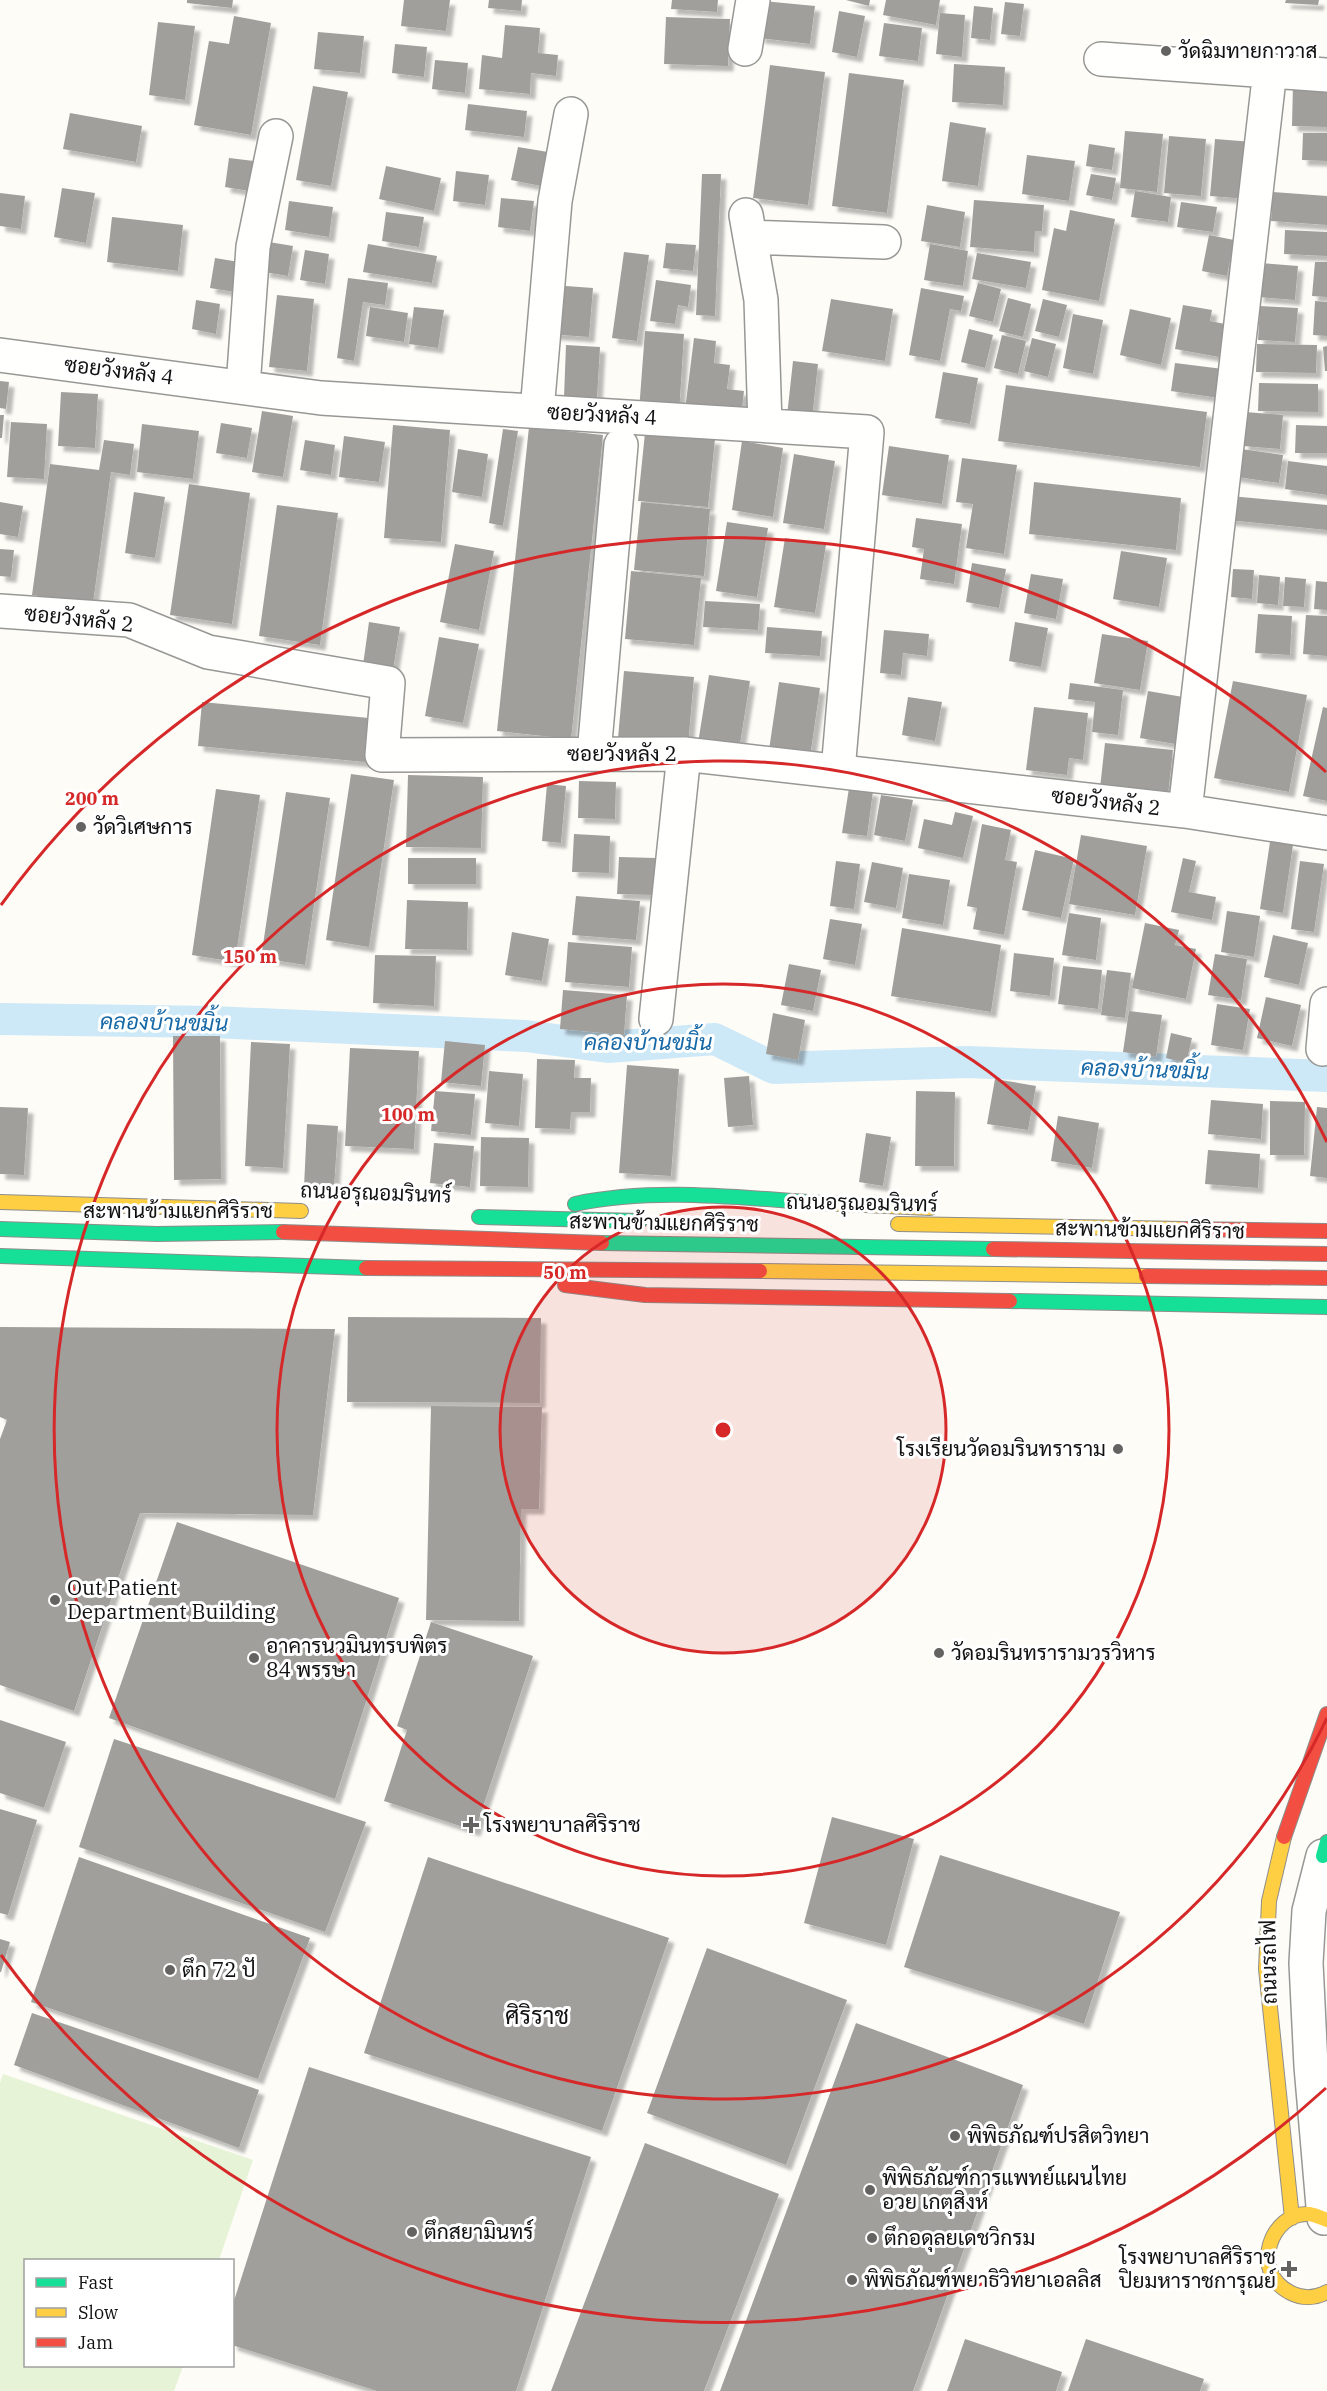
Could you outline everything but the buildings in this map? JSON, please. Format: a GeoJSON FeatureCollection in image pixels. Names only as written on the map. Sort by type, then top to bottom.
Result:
{"type":"FeatureCollection","features":[{"type":"Feature","properties":{"kind":"main road"},"geometry":{"type":"LineString","coordinates":[[524,1218],[579,1203],[636,1196],[948,1208]]}},
{"type":"Feature","properties":{"kind":"main road","name":"ถนนอรุณอมรินทร์"},"geometry":{"type":"LineString","coordinates":[[0,1202],[320,1212]]}},
{"type":"Feature","properties":{"kind":"main road"},"geometry":{"type":"LineString","coordinates":[[1020,1212],[1138,1214]]}},
{"type":"Feature","properties":{"kind":"main road","name":"ถนนอรุณอมรินทร์"},"geometry":{"type":"LineString","coordinates":[[470,1217],[652,1221]]}},
{"type":"Feature","properties":{"kind":"main road","name":"ถนนอรุณอมรินทร์"},"geometry":{"type":"LineString","coordinates":[[889,1224],[1327,1231]]}},
{"type":"Feature","properties":{"kind":"main road","name":"สะพานข้ามแยกศิริราช"},"geometry":{"type":"LineString","coordinates":[[0,1229],[157,1234],[304,1232],[626,1244],[1327,1254]]}},
{"type":"Feature","properties":{"kind":"main road"},"geometry":{"type":"LineString","coordinates":[[0,1256],[348,1268],[627,1269],[1327,1278]]}},
{"type":"Feature","properties":{"kind":"main road"},"geometry":{"type":"LineString","coordinates":[[502,1269],[554,1284],[645,1295],[1327,1307]]}},
{"type":"Feature","properties":{"kind":"main road","name":"ถนนรถไฟ"},"geometry":{"type":"LineString","coordinates":[[1314,2219],[1288,2153],[1269,2006],[1266,1934],[1269,1900],[1278,1861],[1327,1714]]}},
{"type":"Feature","properties":{"kind":"main road"},"geometry":{"type":"LineString","coordinates":[[1314,2219],[1279,2227],[1270,2240],[1266,2256],[1270,2272],[1278,2285],[1292,2295],[1307,2298],[1327,2292]]}},
{"type":"Feature","properties":{"kind":"street"},"geometry":{"type":"LineString","coordinates":[[746,49],[753,0]]}},
{"type":"Feature","properties":{"kind":"street"},"geometry":{"type":"LineString","coordinates":[[1101,59],[1327,75]]}},
{"type":"Feature","properties":{"kind":"street"},"geometry":{"type":"LineString","coordinates":[[1185,811],[1270,70]]}},
{"type":"Feature","properties":{"kind":"street"},"geometry":{"type":"LineString","coordinates":[[537,411],[555,201],[571,114]]}},
{"type":"Feature","properties":{"kind":"street"},"geometry":{"type":"LineString","coordinates":[[243,387],[253,247],[276,136]]}},
{"type":"Feature","properties":{"kind":"street"},"geometry":{"type":"LineString","coordinates":[[765,424],[761,300],[748,226],[884,242]]}},
{"type":"Feature","properties":{"kind":"street","name":"ซอยวังหลัง 4"},"geometry":{"type":"LineString","coordinates":[[0,355],[321,398],[862,430],[868,436],[838,771]]}},
{"type":"Feature","properties":{"kind":"street"},"geometry":{"type":"LineString","coordinates":[[594,754],[621,445]]}},
{"type":"Feature","properties":{"kind":"street","name":"ซอยวังหลัง 2"},"geometry":{"type":"LineString","coordinates":[[0,611],[129,620],[208,652],[388,683],[382,755],[684,754],[1185,811],[1327,833]]}},
{"type":"Feature","properties":{"kind":"street"},"geometry":{"type":"LineString","coordinates":[[656,1019],[684,754]]}},
{"type":"Feature","properties":{"kind":"street"},"geometry":{"type":"LineString","coordinates":[[1323,1049],[1327,1004]]}},
{"type":"Feature","properties":{"kind":"street","name":"ถนนรถไฟ"},"geometry":{"type":"LineString","coordinates":[[1314,2219],[1307,1938],[1309,1911],[1325,1849]]}},
{"type":"Feature","properties":{"kind":"street","name":"ถนนรถไฟ"},"geometry":{"type":"LineString","coordinates":[[1309,2024],[1327,2054]]}},
{"type":"Feature","properties":{"kind":"green space"},"geometry":{"type":"Polygon","coordinates":[[[3,2074],[253,2160],[219,2259],[24,2259],[24,2367],[183,2367],[174,2391],[0,2391],[0,2083],[3,2074]]]}},
{"type":"Feature","properties":{"kind":"waterway","name":"คลองบ้านขมิ้น"},"geometry":{"type":"LineString","coordinates":[[0,1019],[213,1022],[526,1036],[608,1047],[715,1039],[774,1068],[967,1062],[1327,1076]]}},
{"type":"Feature","properties":{"kind":"traffic: fast"},"geometry":{"type":"LineString","coordinates":[[575,1204],[636,1196],[667,1195],[822,1203]]}},
{"type":"Feature","properties":{"kind":"traffic: fast"},"geometry":{"type":"LineString","coordinates":[[479,1217],[640,1221]]}},
{"type":"Feature","properties":{"kind":"traffic: fast"},"geometry":{"type":"LineString","coordinates":[[0,1229],[157,1234],[283,1232]]}},
{"type":"Feature","properties":{"kind":"traffic: fast"},"geometry":{"type":"LineString","coordinates":[[602,1243],[993,1249]]}},
{"type":"Feature","properties":{"kind":"traffic: fast"},"geometry":{"type":"LineString","coordinates":[[0,1256],[366,1268]]}},
{"type":"Feature","properties":{"kind":"traffic: fast"},"geometry":{"type":"LineString","coordinates":[[1010,1301],[1327,1307]]}},
{"type":"Feature","properties":{"kind":"traffic: fast"},"geometry":{"type":"LineString","coordinates":[[1323,1856],[1327,1842]]}},
{"type":"Feature","properties":{"kind":"traffic: slow"},"geometry":{"type":"LineString","coordinates":[[0,1202],[301,1211]]}},
{"type":"Feature","properties":{"kind":"traffic: slow"},"geometry":{"type":"LineString","coordinates":[[822,1203],[930,1208]]}},
{"type":"Feature","properties":{"kind":"traffic: slow"},"geometry":{"type":"LineString","coordinates":[[898,1224],[1183,1229]]}},
{"type":"Feature","properties":{"kind":"traffic: slow"},"geometry":{"type":"LineString","coordinates":[[760,1271],[1146,1276]]}},
{"type":"Feature","properties":{"kind":"traffic: slow"},"geometry":{"type":"LineString","coordinates":[[1284,1837],[1269,1901],[1266,1969],[1292,2218]]}},
{"type":"Feature","properties":{"kind":"traffic: slow"},"geometry":{"type":"LineString","coordinates":[[1327,2220],[1309,2214],[1296,2216],[1285,2222],[1276,2232],[1270,2244],[1268,2258],[1270,2271],[1278,2283],[1291,2293],[1309,2297],[1327,2292]]}},
{"type":"Feature","properties":{"kind":"traffic: jam"},"geometry":{"type":"LineString","coordinates":[[1183,1229],[1327,1231]]}},
{"type":"Feature","properties":{"kind":"traffic: jam"},"geometry":{"type":"LineString","coordinates":[[283,1232],[602,1243]]}},
{"type":"Feature","properties":{"kind":"traffic: jam"},"geometry":{"type":"LineString","coordinates":[[993,1249],[1327,1254]]}},
{"type":"Feature","properties":{"kind":"traffic: jam"},"geometry":{"type":"LineString","coordinates":[[366,1268],[760,1271]]}},
{"type":"Feature","properties":{"kind":"traffic: jam"},"geometry":{"type":"LineString","coordinates":[[1146,1276],[1327,1278]]}},
{"type":"Feature","properties":{"kind":"traffic: jam"},"geometry":{"type":"LineString","coordinates":[[565,1285],[645,1295],[1010,1301]]}},
{"type":"Feature","properties":{"kind":"traffic: jam"},"geometry":{"type":"LineString","coordinates":[[1284,1837],[1327,1714]]}},
{"type":"Feature","properties":{"kind":"place","name":"วัดฉิมทายกาวาส"},"geometry":{"type":"Point","coordinates":[1166,51]}},
{"type":"Feature","properties":{"kind":"place","name":"วัดวิเศษการ"},"geometry":{"type":"Point","coordinates":[81,827]}},
{"type":"Feature","properties":{"kind":"place","name":"โรงเรียนวัดอมรินทราราม"},"geometry":{"type":"Point","coordinates":[1118,1449]}},
{"type":"Feature","properties":{"kind":"place","name":"Out Patient Department Building"},"geometry":{"type":"Point","coordinates":[55,1600]}},
{"type":"Feature","properties":{"kind":"place","name":"วัดอมรินทรารามวรวิหาร"},"geometry":{"type":"Point","coordinates":[939,1653]}},
{"type":"Feature","properties":{"kind":"place","name":"อาคารนวมินทรบพิตร 84 พรรษา"},"geometry":{"type":"Point","coordinates":[254,1658]}},
{"type":"Feature","properties":{"kind":"place","name":"โรงพยาบาลศิริราช"},"geometry":{"type":"Point","coordinates":[471,1825]}},
{"type":"Feature","properties":{"kind":"place","name":"ตึก 72 ปั"},"geometry":{"type":"Point","coordinates":[170,1970]}},
{"type":"Feature","properties":{"kind":"place","name":"พิพิธภัณฑ์ปรสิตวิทยา"},"geometry":{"type":"Point","coordinates":[955,2136]}},
{"type":"Feature","properties":{"kind":"place","name":"พิพิธภัณฑ์การแพทย์แผนไทย อวย เกตุสิงห์"},"geometry":{"type":"Point","coordinates":[870,2190]}},
{"type":"Feature","properties":{"kind":"place","name":"ตึกสยามินทร์"},"geometry":{"type":"Point","coordinates":[412,2232]}},
{"type":"Feature","properties":{"kind":"place","name":"ตึกอดุลยเดชวิกรม"},"geometry":{"type":"Point","coordinates":[872,2238]}},
{"type":"Feature","properties":{"kind":"place","name":"โรงพยาบาลศิริราช ปิยมหาราชการุณย์"},"geometry":{"type":"Point","coordinates":[1289,2269]}},
{"type":"Feature","properties":{"kind":"place","name":"พิพิธภัณฑ์พยาธิวิทยาเอลลิส"},"geometry":{"type":"Point","coordinates":[852,2280]}},
{"type":"Feature","properties":{"kind":"district","name":"ศิริราช"},"geometry":{"type":"Point","coordinates":[537,2016]}}]}
